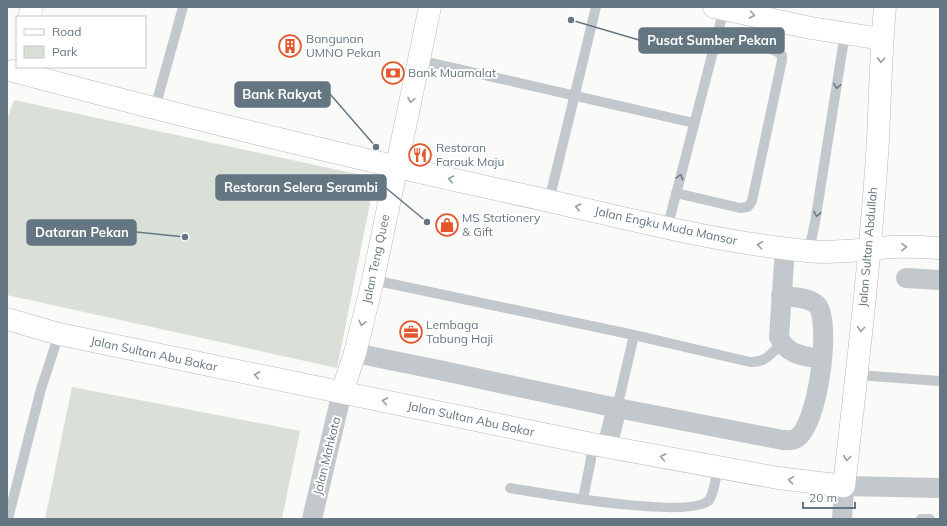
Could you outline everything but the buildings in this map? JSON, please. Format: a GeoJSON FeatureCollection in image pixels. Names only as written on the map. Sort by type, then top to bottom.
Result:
{"type":"FeatureCollection","features":[{"type":"Feature","properties":{"kind":"street","name":"Jalan Teng Quee"},"geometry":{"type":"LineString","coordinates":[[342,392],[355,353],[373,280],[430,7]]}},
{"type":"Feature","properties":{"kind":"street","name":"Jalan Sultan Abdullah"},"geometry":{"type":"LineString","coordinates":[[844,486],[857,375],[878,140],[882,39],[885,7]]}},
{"type":"Feature","properties":{"kind":"street"},"geometry":{"type":"LineString","coordinates":[[719,8],[811,28],[882,39]]}},
{"type":"Feature","properties":{"kind":"street","name":"Jalan Engku Muda Mansor"},"geometry":{"type":"LineString","coordinates":[[12,72],[396,167],[624,217],[667,229],[730,241],[809,251],[834,252],[892,247],[940,248]]}},
{"type":"Feature","properties":{"kind":"street"},"geometry":{"type":"LineString","coordinates":[[785,248],[779,337],[781,344],[789,351],[800,355],[821,359]]}},
{"type":"Feature","properties":{"kind":"street"},"geometry":{"type":"LineString","coordinates":[[906,278],[940,280]]}},
{"type":"Feature","properties":{"kind":"street"},"geometry":{"type":"LineString","coordinates":[[355,353],[617,408],[783,440],[795,439],[803,432],[811,416],[818,388],[823,323],[821,312],[816,304],[808,300],[782,296]]}},
{"type":"Feature","properties":{"kind":"street","name":"Jalan Sultan Abu Bakar"},"geometry":{"type":"LineString","coordinates":[[7,319],[59,334],[718,468],[778,478],[844,486],[940,488]]}},
{"type":"Feature","properties":{"kind":"street","name":"Jalan Mahkota"},"geometry":{"type":"LineString","coordinates":[[312,519],[342,392]]}},
{"type":"Feature","properties":{"kind":"street"},"geometry":{"type":"LineString","coordinates":[[599,445],[617,408]]}},
{"type":"Feature","properties":{"kind":"street"},"geometry":{"type":"LineString","coordinates":[[842,519],[844,486]]}},
{"type":"Feature","properties":{"kind":"lane"},"geometry":{"type":"LineString","coordinates":[[155,108],[183,7]]}},
{"type":"Feature","properties":{"kind":"lane"},"geometry":{"type":"LineString","coordinates":[[549,201],[596,7]]}},
{"type":"Feature","properties":{"kind":"lane"},"geometry":{"type":"LineString","coordinates":[[667,229],[717,36],[719,8]]}},
{"type":"Feature","properties":{"kind":"lane"},"geometry":{"type":"LineString","coordinates":[[809,251],[816,222],[845,33]]}},
{"type":"Feature","properties":{"kind":"lane"},"geometry":{"type":"LineString","coordinates":[[676,193],[740,208],[748,207],[752,201],[782,55],[777,51],[768,48],[717,36]]}},
{"type":"Feature","properties":{"kind":"lane"},"geometry":{"type":"LineString","coordinates":[[419,60],[694,123]]}},
{"type":"Feature","properties":{"kind":"lane"},"geometry":{"type":"LineString","coordinates":[[373,280],[634,335],[750,362],[766,360],[781,344]]}},
{"type":"Feature","properties":{"kind":"lane"},"geometry":{"type":"LineString","coordinates":[[8,519],[42,389],[59,334]]}},
{"type":"Feature","properties":{"kind":"lane"},"geometry":{"type":"LineString","coordinates":[[617,408],[634,335]]}},
{"type":"Feature","properties":{"kind":"lane"},"geometry":{"type":"LineString","coordinates":[[857,375],[940,381]]}},
{"type":"Feature","properties":{"kind":"lane"},"geometry":{"type":"LineString","coordinates":[[583,499],[591,459],[599,445]]}},
{"type":"Feature","properties":{"kind":"lane"},"geometry":{"type":"LineString","coordinates":[[510,488],[638,506],[687,507],[702,505],[709,500],[718,468]]}},
{"type":"Feature","properties":{"kind":"lane"},"geometry":{"type":"LineString","coordinates":[[921,519],[930,519]]}},
{"type":"Feature","properties":{"kind":"green space"},"geometry":{"type":"Polygon","coordinates":[[[14,100],[375,178],[337,368],[7,295],[7,120],[14,100]]]}},
{"type":"Feature","properties":{"kind":"green space"},"geometry":{"type":"Polygon","coordinates":[[[72,387],[300,431],[282,519],[45,519],[72,387]]]}},
{"type":"Feature","properties":{"kind":"place","name":"Pusat Sumber Pekan"},"geometry":{"type":"Point","coordinates":[571,20]}},
{"type":"Feature","properties":{"kind":"place","name":"Bangunan UMNO Pekan"},"geometry":{"type":"Point","coordinates":[290,46]}},
{"type":"Feature","properties":{"kind":"place","name":"Bank Muamalat"},"geometry":{"type":"Point","coordinates":[393,73]}},
{"type":"Feature","properties":{"kind":"place","name":"Bank Rakyat"},"geometry":{"type":"Point","coordinates":[376,147]}},
{"type":"Feature","properties":{"kind":"place","name":"Restoran Farouk Maju"},"geometry":{"type":"Point","coordinates":[420,155]}},
{"type":"Feature","properties":{"kind":"place","name":"Restoran Selera Serambi"},"geometry":{"type":"Point","coordinates":[427,222]}},
{"type":"Feature","properties":{"kind":"place","name":"MS Stationery & Gift"},"geometry":{"type":"Point","coordinates":[447,225]}},
{"type":"Feature","properties":{"kind":"place","name":"Dataran Pekan"},"geometry":{"type":"Point","coordinates":[185,237]}},
{"type":"Feature","properties":{"kind":"place","name":"Lembaga Tabung Haji"},"geometry":{"type":"Point","coordinates":[411,332]}}]}
